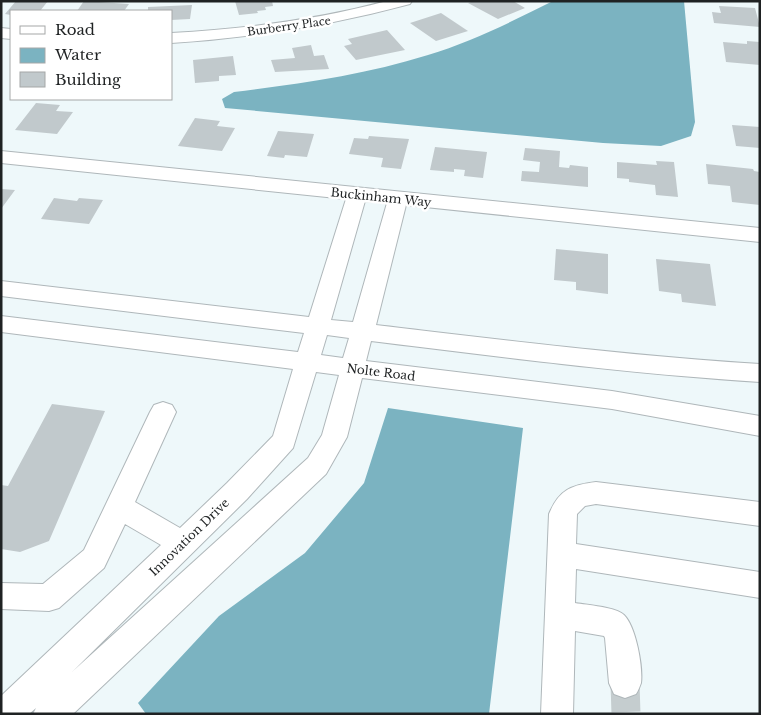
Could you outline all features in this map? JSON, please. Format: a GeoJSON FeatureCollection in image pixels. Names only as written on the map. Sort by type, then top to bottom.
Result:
{"type":"FeatureCollection","features":[{"type":"Feature","properties":{"kind":"street","name":"Burberry Place"},"geometry":{"type":"LineString","coordinates":[[172,38],[212,36],[326,22],[405,1]]}},
{"type":"Feature","properties":{"kind":"street","name":"Buckinham Way"},"geometry":{"type":"LineString","coordinates":[[1,157],[760,235]]}},
{"type":"Feature","properties":{"kind":"street","name":"Innovation Drive"},"geometry":{"type":"LineString","coordinates":[[6,714],[237,491],[284,441],[357,194]]}},
{"type":"Feature","properties":{"kind":"street"},"geometry":{"type":"LineString","coordinates":[[49,714],[317,466],[334,437],[398,198]]}},
{"type":"Feature","properties":{"kind":"street"},"geometry":{"type":"LineString","coordinates":[[1,288],[677,368],[760,373]]}},
{"type":"Feature","properties":{"kind":"street","name":"Nolte Road"},"geometry":{"type":"LineString","coordinates":[[1,324],[612,400],[760,426]]}},
{"type":"Feature","properties":{"kind":"street"},"geometry":{"type":"LineString","coordinates":[[1,596],[49,598],[94,559],[163,412]]}},
{"type":"Feature","properties":{"kind":"street"},"geometry":{"type":"LineString","coordinates":[[557,714],[565,507],[576,497],[596,493],[760,514]]}},
{"type":"Feature","properties":{"kind":"street"},"geometry":{"type":"LineString","coordinates":[[120,507],[182,543]]}},
{"type":"Feature","properties":{"kind":"street"},"geometry":{"type":"LineString","coordinates":[[562,554],[760,584]]}},
{"type":"Feature","properties":{"kind":"street"},"geometry":{"type":"LineString","coordinates":[[560,614],[613,624],[618,630],[622,643],[625,684]]}},
{"type":"Feature","properties":{"kind":"water"},"geometry":{"type":"Polygon","coordinates":[[[553,1],[684,1],[695,122],[691,136],[661,146],[603,143],[225,108],[222,99],[234,92],[356,73],[428,55],[476,37],[553,1]]]}},
{"type":"Feature","properties":{"kind":"water"},"geometry":{"type":"Polygon","coordinates":[[[388,408],[523,428],[489,714],[146,714],[138,703],[219,616],[305,553],[364,483],[388,408]]]}},
{"type":"Feature","properties":{"kind":"building"},"geometry":{"type":"Polygon","coordinates":[[[16,1],[48,1],[41,10],[10,10],[10,15],[5,14],[16,1]]]}},
{"type":"Feature","properties":{"kind":"building"},"geometry":{"type":"Polygon","coordinates":[[[84,1],[129,4],[125,10],[78,10],[84,1]]]}},
{"type":"Feature","properties":{"kind":"building"},"geometry":{"type":"Polygon","coordinates":[[[235,1],[272,1],[273,6],[265,7],[266,10],[257,11],[258,13],[239,15],[235,1]]]}},
{"type":"Feature","properties":{"kind":"building"},"geometry":{"type":"Polygon","coordinates":[[[474,1],[513,1],[525,8],[498,19],[468,3],[474,1]]]}},
{"type":"Feature","properties":{"kind":"building"},"geometry":{"type":"Polygon","coordinates":[[[192,5],[190,19],[172,20],[172,10],[148,10],[148,7],[192,5]]]}},
{"type":"Feature","properties":{"kind":"building"},"geometry":{"type":"Polygon","coordinates":[[[719,6],[755,8],[760,27],[714,23],[712,12],[721,13],[719,6]]]}},
{"type":"Feature","properties":{"kind":"building"},"geometry":{"type":"Polygon","coordinates":[[[441,13],[468,31],[436,41],[410,23],[441,13]]]}},
{"type":"Feature","properties":{"kind":"building"},"geometry":{"type":"Polygon","coordinates":[[[387,30],[405,50],[356,60],[344,46],[352,44],[348,39],[387,30]]]}},
{"type":"Feature","properties":{"kind":"building"},"geometry":{"type":"Polygon","coordinates":[[[747,41],[760,42],[760,65],[726,62],[723,42],[747,44],[747,41]]]}},
{"type":"Feature","properties":{"kind":"building"},"geometry":{"type":"Polygon","coordinates":[[[311,45],[314,56],[324,55],[329,69],[275,72],[271,60],[295,58],[292,48],[311,45]]]}},
{"type":"Feature","properties":{"kind":"building"},"geometry":{"type":"Polygon","coordinates":[[[233,56],[236,75],[219,76],[219,81],[195,83],[193,60],[233,56]]]}},
{"type":"Feature","properties":{"kind":"building"},"geometry":{"type":"Polygon","coordinates":[[[36,103],[60,105],[56,111],[73,112],[57,134],[15,130],[36,103]]]}},
{"type":"Feature","properties":{"kind":"building"},"geometry":{"type":"Polygon","coordinates":[[[195,118],[220,121],[217,126],[235,128],[222,151],[178,146],[195,118]]]}},
{"type":"Feature","properties":{"kind":"building"},"geometry":{"type":"Polygon","coordinates":[[[732,125],[760,127],[760,148],[736,146],[732,125]]]}},
{"type":"Feature","properties":{"kind":"building"},"geometry":{"type":"Polygon","coordinates":[[[278,131],[314,134],[307,157],[285,155],[284,158],[267,156],[278,131]]]}},
{"type":"Feature","properties":{"kind":"building"},"geometry":{"type":"Polygon","coordinates":[[[369,136],[409,139],[401,169],[381,167],[383,158],[349,154],[354,138],[368,139],[369,136]]]}},
{"type":"Feature","properties":{"kind":"building"},"geometry":{"type":"Polygon","coordinates":[[[435,147],[487,152],[483,178],[464,176],[465,170],[454,169],[454,172],[430,170],[435,147]]]}},
{"type":"Feature","properties":{"kind":"building"},"geometry":{"type":"Polygon","coordinates":[[[525,148],[560,151],[559,167],[569,168],[570,165],[588,167],[588,187],[521,181],[522,171],[539,172],[540,162],[523,160],[525,148]]]}},
{"type":"Feature","properties":{"kind":"building"},"geometry":{"type":"Polygon","coordinates":[[[656,161],[674,162],[678,197],[656,195],[655,185],[629,182],[629,179],[617,178],[617,162],[657,165],[656,161]]]}},
{"type":"Feature","properties":{"kind":"building"},"geometry":{"type":"Polygon","coordinates":[[[706,164],[753,169],[760,172],[760,205],[732,202],[730,186],[708,184],[706,164]]]}},
{"type":"Feature","properties":{"kind":"building"},"geometry":{"type":"Polygon","coordinates":[[[1,189],[15,190],[1,209],[1,189]]]}},
{"type":"Feature","properties":{"kind":"building"},"geometry":{"type":"Polygon","coordinates":[[[54,198],[77,201],[79,198],[103,200],[89,224],[41,219],[54,198]]]}},
{"type":"Feature","properties":{"kind":"building"},"geometry":{"type":"Polygon","coordinates":[[[556,249],[608,254],[608,294],[576,290],[576,282],[554,280],[556,249]]]}},
{"type":"Feature","properties":{"kind":"building"},"geometry":{"type":"Polygon","coordinates":[[[656,259],[710,264],[716,306],[682,302],[681,294],[659,291],[656,259]]]}},
{"type":"Feature","properties":{"kind":"building"},"geometry":{"type":"Polygon","coordinates":[[[52,404],[105,411],[49,541],[20,552],[1,549],[1,485],[8,486],[52,404]]]}},
{"type":"Feature","properties":{"kind":"tunnel"},"geometry":{"type":"LineString","coordinates":[[625,683],[626,714]]}}]}
